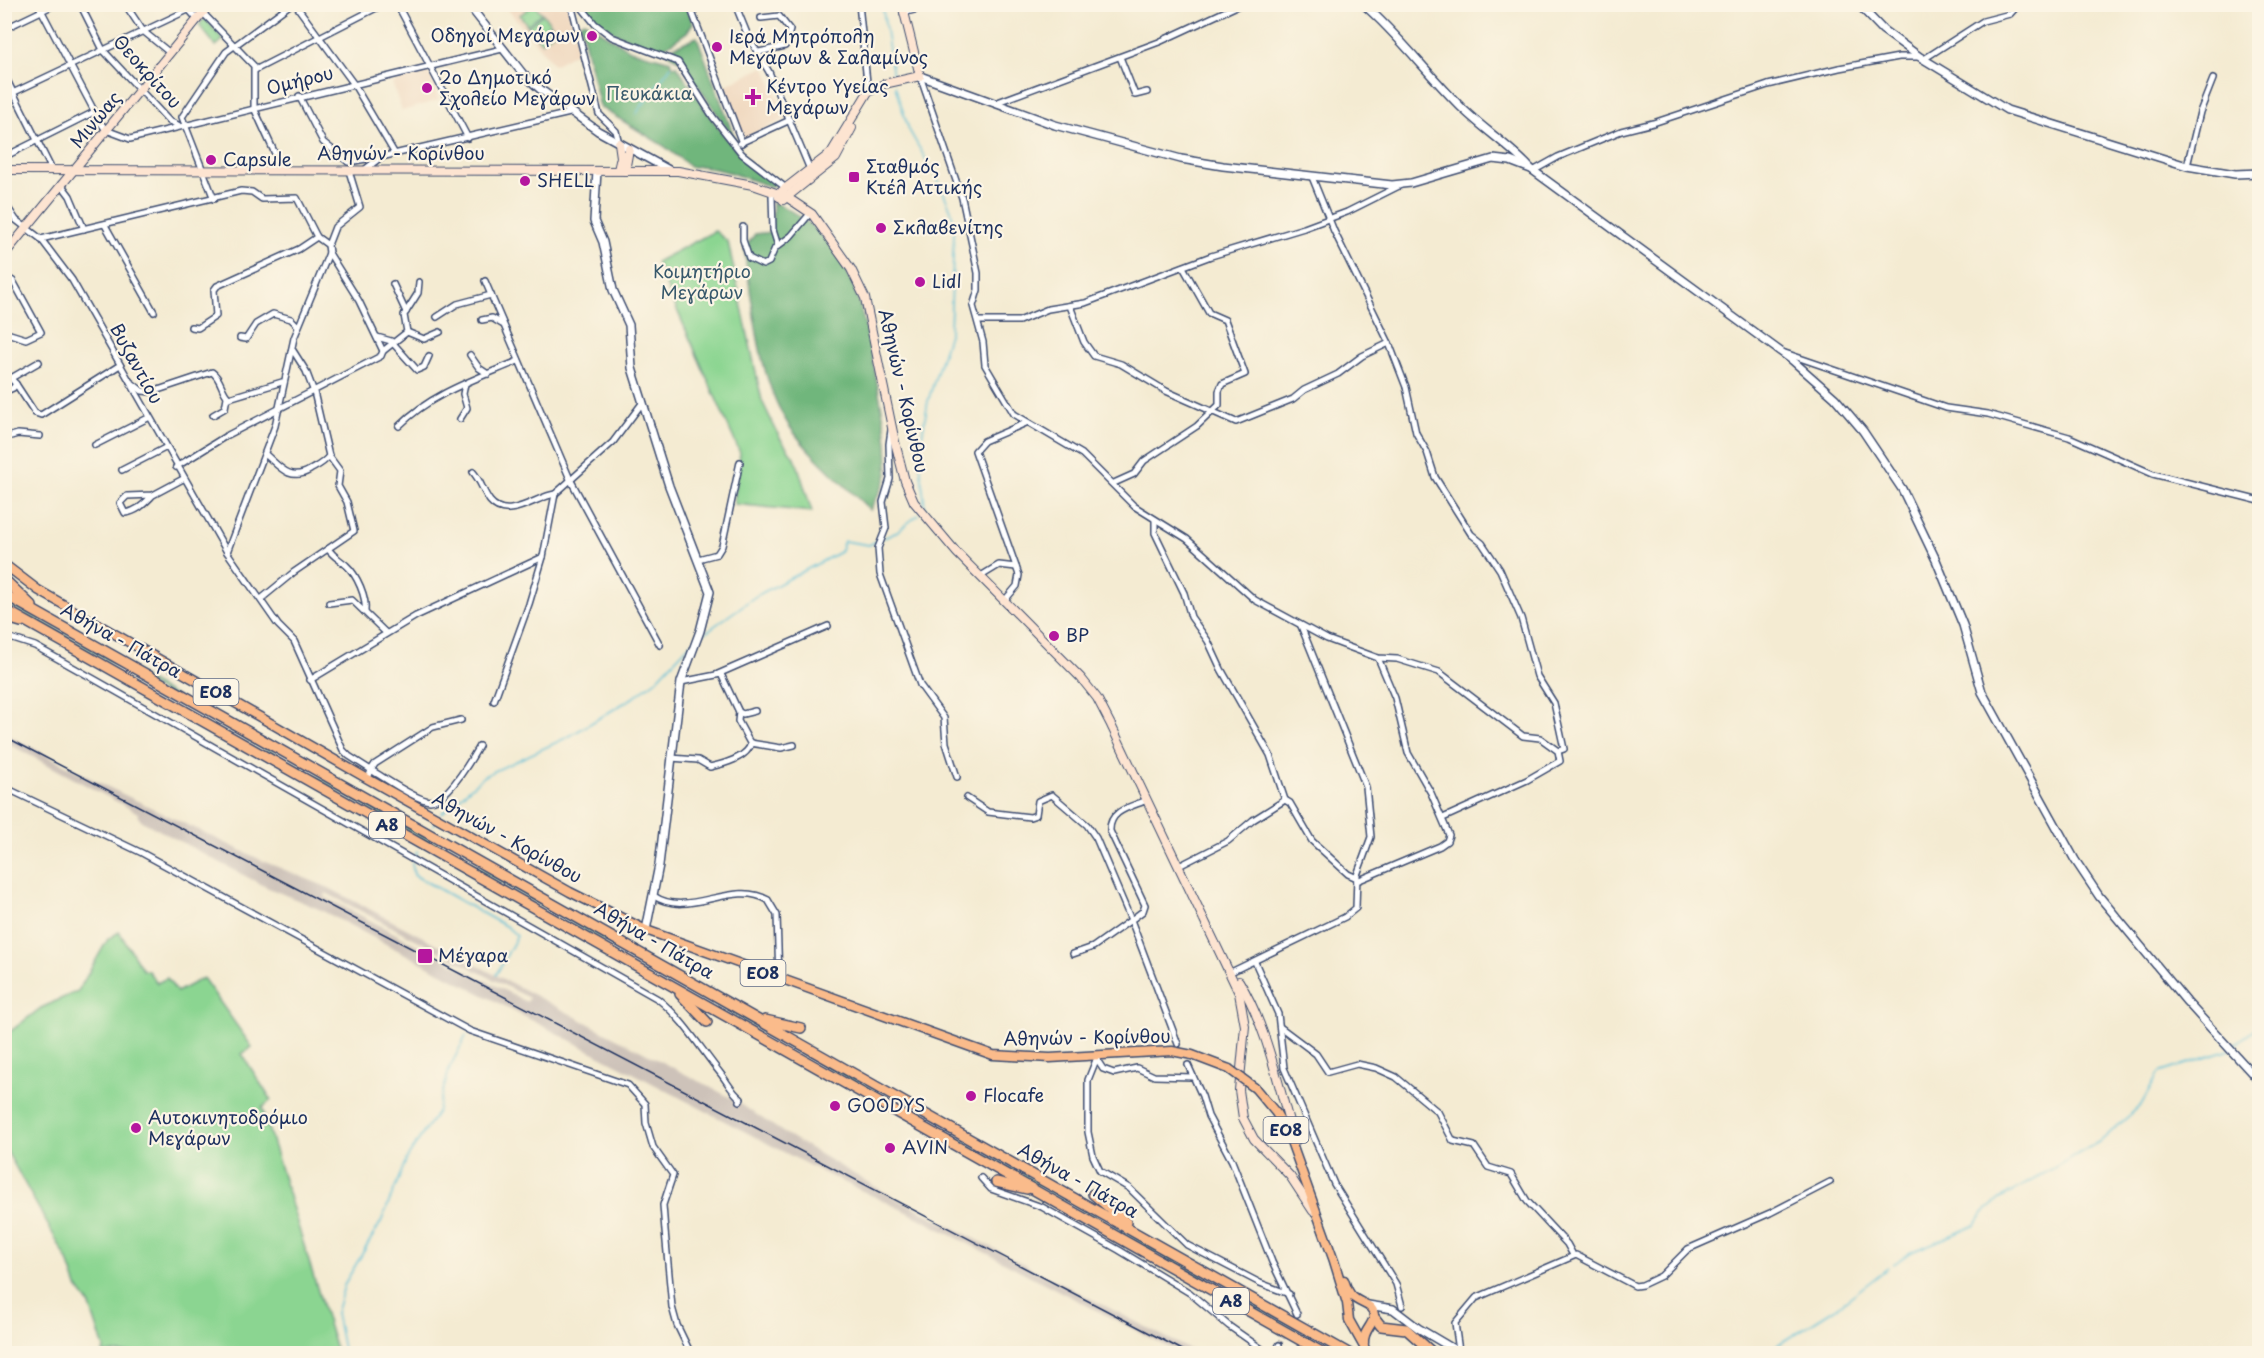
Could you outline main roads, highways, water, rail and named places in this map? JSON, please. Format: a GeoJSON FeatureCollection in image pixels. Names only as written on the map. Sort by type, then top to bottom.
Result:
{"type":"FeatureCollection","features":[{"type":"Feature","properties":{"kind":"highway"},"geometry":{"type":"LineString","coordinates":[[4,579],[42,616]]}},
{"type":"Feature","properties":{"kind":"highway","name":"Αθήνα - Πάτρα"},"geometry":{"type":"LineString","coordinates":[[4,594],[1350,1353]]}},
{"type":"Feature","properties":{"kind":"highway","name":"Αθήνα - Πάτρα"},"geometry":{"type":"LineString","coordinates":[[4,609],[1324,1353]]}},
{"type":"Feature","properties":{"kind":"highway"},"geometry":{"type":"LineString","coordinates":[[4,617],[32,624]]}},
{"type":"Feature","properties":{"kind":"highway"},"geometry":{"type":"LineString","coordinates":[[672,986],[707,1022]]}},
{"type":"Feature","properties":{"kind":"highway"},"geometry":{"type":"LineString","coordinates":[[754,1017],[801,1028]]}},
{"type":"Feature","properties":{"kind":"highway"},"geometry":{"type":"LineString","coordinates":[[996,1182],[1038,1192]]}},
{"type":"Feature","properties":{"kind":"highway"},"geometry":{"type":"LineString","coordinates":[[1093,1194],[1144,1237]]}},
{"type":"Feature","properties":{"kind":"highway"},"geometry":{"type":"LineString","coordinates":[[1372,1319],[1382,1326],[1406,1329],[1434,1353]]}},
{"type":"Feature","properties":{"kind":"main road","name":"Μινώας"},"geometry":{"type":"LineString","coordinates":[[4,255],[210,4]]}},
{"type":"Feature","properties":{"kind":"main road"},"geometry":{"type":"LineString","coordinates":[[810,215],[802,197],[805,184],[831,153],[868,92],[884,84],[920,76],[903,9]]}},
{"type":"Feature","properties":{"kind":"main road"},"geometry":{"type":"LineString","coordinates":[[619,143],[621,170]]}},
{"type":"Feature","properties":{"kind":"main road"},"geometry":{"type":"LineString","coordinates":[[621,170],[629,148]]}},
{"type":"Feature","properties":{"kind":"main road","name":"Αθηνών - Κορίνθου"},"geometry":{"type":"LineString","coordinates":[[4,170],[673,171],[725,178],[781,196],[810,215],[856,277],[865,298],[892,428],[905,481],[914,502],[935,529],[1055,650],[1097,698],[1231,972],[1251,1005],[1334,1261],[1349,1312],[1349,1320],[1366,1349]]}},
{"type":"Feature","properties":{"kind":"main road"},"geometry":{"type":"LineString","coordinates":[[52,170],[61,184]]}},
{"type":"Feature","properties":{"kind":"main road"},"geometry":{"type":"LineString","coordinates":[[781,196],[812,174]]}},
{"type":"Feature","properties":{"kind":"main road"},"geometry":{"type":"LineString","coordinates":[[781,196],[805,184]]}},
{"type":"Feature","properties":{"kind":"main road","name":"Αθηνών - Κορίνθου"},"geometry":{"type":"LineString","coordinates":[[4,564],[47,596],[447,824],[646,930],[993,1055],[1030,1058],[1098,1058],[1154,1051],[1192,1055],[1229,1069],[1255,1088],[1271,1105],[1286,1129],[1306,1178]]}},
{"type":"Feature","properties":{"kind":"main road","name":"Αθηνών - Κορίνθου"},"geometry":{"type":"LineString","coordinates":[[1231,972],[1242,1004],[1245,1026],[1239,1090],[1243,1118],[1254,1139],[1298,1186],[1322,1227]]}},
{"type":"Feature","properties":{"kind":"main road","name":"Αθηνών - Κορίνθου"},"geometry":{"type":"LineString","coordinates":[[1334,1261],[1349,1293],[1365,1304],[1372,1319],[1364,1334],[1366,1349]]}},
{"type":"Feature","properties":{"kind":"main road"},"geometry":{"type":"LineString","coordinates":[[1349,1312],[1354,1305],[1365,1304]]}},
{"type":"Feature","properties":{"kind":"main road"},"geometry":{"type":"LineString","coordinates":[[1354,1326],[1361,1328],[1372,1319]]}},
{"type":"Feature","properties":{"kind":"waterway"},"geometry":{"type":"LineString","coordinates":[[882,4],[893,76]]}},
{"type":"Feature","properties":{"kind":"waterway"},"geometry":{"type":"LineString","coordinates":[[636,114],[671,66]]}},
{"type":"Feature","properties":{"kind":"waterway"},"geometry":{"type":"LineString","coordinates":[[895,86],[909,130],[940,184],[952,213],[954,233],[950,331],[928,401],[919,454],[925,508]]}},
{"type":"Feature","properties":{"kind":"waterway"},"geometry":{"type":"LineString","coordinates":[[884,538],[895,533],[918,515]]}},
{"type":"Feature","properties":{"kind":"waterway"},"geometry":{"type":"LineString","coordinates":[[702,635],[756,596],[840,552],[844,541],[869,545],[877,541]]}},
{"type":"Feature","properties":{"kind":"waterway"},"geometry":{"type":"LineString","coordinates":[[442,813],[484,776],[568,737],[634,697],[655,681],[692,642]]}},
{"type":"Feature","properties":{"kind":"waterway"},"geometry":{"type":"LineString","coordinates":[[414,859],[417,852]]}},
{"type":"Feature","properties":{"kind":"waterway"},"geometry":{"type":"LineString","coordinates":[[412,863],[414,875],[507,927],[517,936],[496,975]]}},
{"type":"Feature","properties":{"kind":"waterway"},"geometry":{"type":"LineString","coordinates":[[2232,1047],[2260,1025]]}},
{"type":"Feature","properties":{"kind":"waterway"},"geometry":{"type":"LineString","coordinates":[[344,1354],[336,1313],[345,1283],[381,1222],[407,1158],[437,1112],[450,1067],[466,1036]]}},
{"type":"Feature","properties":{"kind":"waterway"},"geometry":{"type":"LineString","coordinates":[[1894,1264],[1909,1253],[1976,1225],[1983,1213],[2000,1199],[2102,1140],[2141,1105],[2159,1073],[2229,1050]]}},
{"type":"Feature","properties":{"kind":"waterway"},"geometry":{"type":"LineString","coordinates":[[1763,1354],[1836,1308],[1888,1268]]}},
{"type":"Feature","properties":{"kind":"tunnel"},"geometry":{"type":"LineString","coordinates":[[1279,1345],[1297,1314]]}},
{"type":"Feature","properties":{"kind":"railway"},"geometry":{"type":"LineString","coordinates":[[4,736],[1190,1354]]}},
{"type":"Feature","properties":{"kind":"place","name":"Οδηγοί Μεγάρων"},"geometry":{"type":"Point","coordinates":[592,36]}},
{"type":"Feature","properties":{"kind":"place","name":"Ιερά Μητρόπολη Μεγάρων & Σαλαμίνος"},"geometry":{"type":"Point","coordinates":[717,47]}},
{"type":"Feature","properties":{"kind":"place","name":"2ο Δημοτικό Σχολείο Μεγάρων"},"geometry":{"type":"Point","coordinates":[427,88]}},
{"type":"Feature","properties":{"kind":"place","name":"Κέντρο Υγείας Μεγάρων"},"geometry":{"type":"Point","coordinates":[753,97]}},
{"type":"Feature","properties":{"kind":"place","name":"Capsule"},"geometry":{"type":"Point","coordinates":[211,160]}},
{"type":"Feature","properties":{"kind":"place","name":"Σταθμός Κτέλ Αττικής"},"geometry":{"type":"Point","coordinates":[854,177]}},
{"type":"Feature","properties":{"kind":"place","name":"SHELL"},"geometry":{"type":"Point","coordinates":[525,181]}},
{"type":"Feature","properties":{"kind":"place","name":"Σκλαβενίτης"},"geometry":{"type":"Point","coordinates":[881,228]}},
{"type":"Feature","properties":{"kind":"place","name":"Lidl"},"geometry":{"type":"Point","coordinates":[920,282]}},
{"type":"Feature","properties":{"kind":"place","name":"BP"},"geometry":{"type":"Point","coordinates":[1054,636]}},
{"type":"Feature","properties":{"kind":"place","name":"Μέγαρα"},"geometry":{"type":"Point","coordinates":[425,956]}},
{"type":"Feature","properties":{"kind":"place","name":"Flocafe"},"geometry":{"type":"Point","coordinates":[971,1096]}},
{"type":"Feature","properties":{"kind":"place","name":"GOODYS"},"geometry":{"type":"Point","coordinates":[835,1106]}},
{"type":"Feature","properties":{"kind":"place","name":"Αυτοκινητοδρόμιο Μεγάρων"},"geometry":{"type":"Point","coordinates":[136,1128]}},
{"type":"Feature","properties":{"kind":"place","name":"AVIN"},"geometry":{"type":"Point","coordinates":[890,1148]}},
{"type":"Feature","properties":{"kind":"park label","name":"Πευκάκια"},"geometry":{"type":"Point","coordinates":[649,94]}},
{"type":"Feature","properties":{"kind":"park label","name":"Κοιμητήριο Μεγάρων"},"geometry":{"type":"Point","coordinates":[702,282]}}]}
